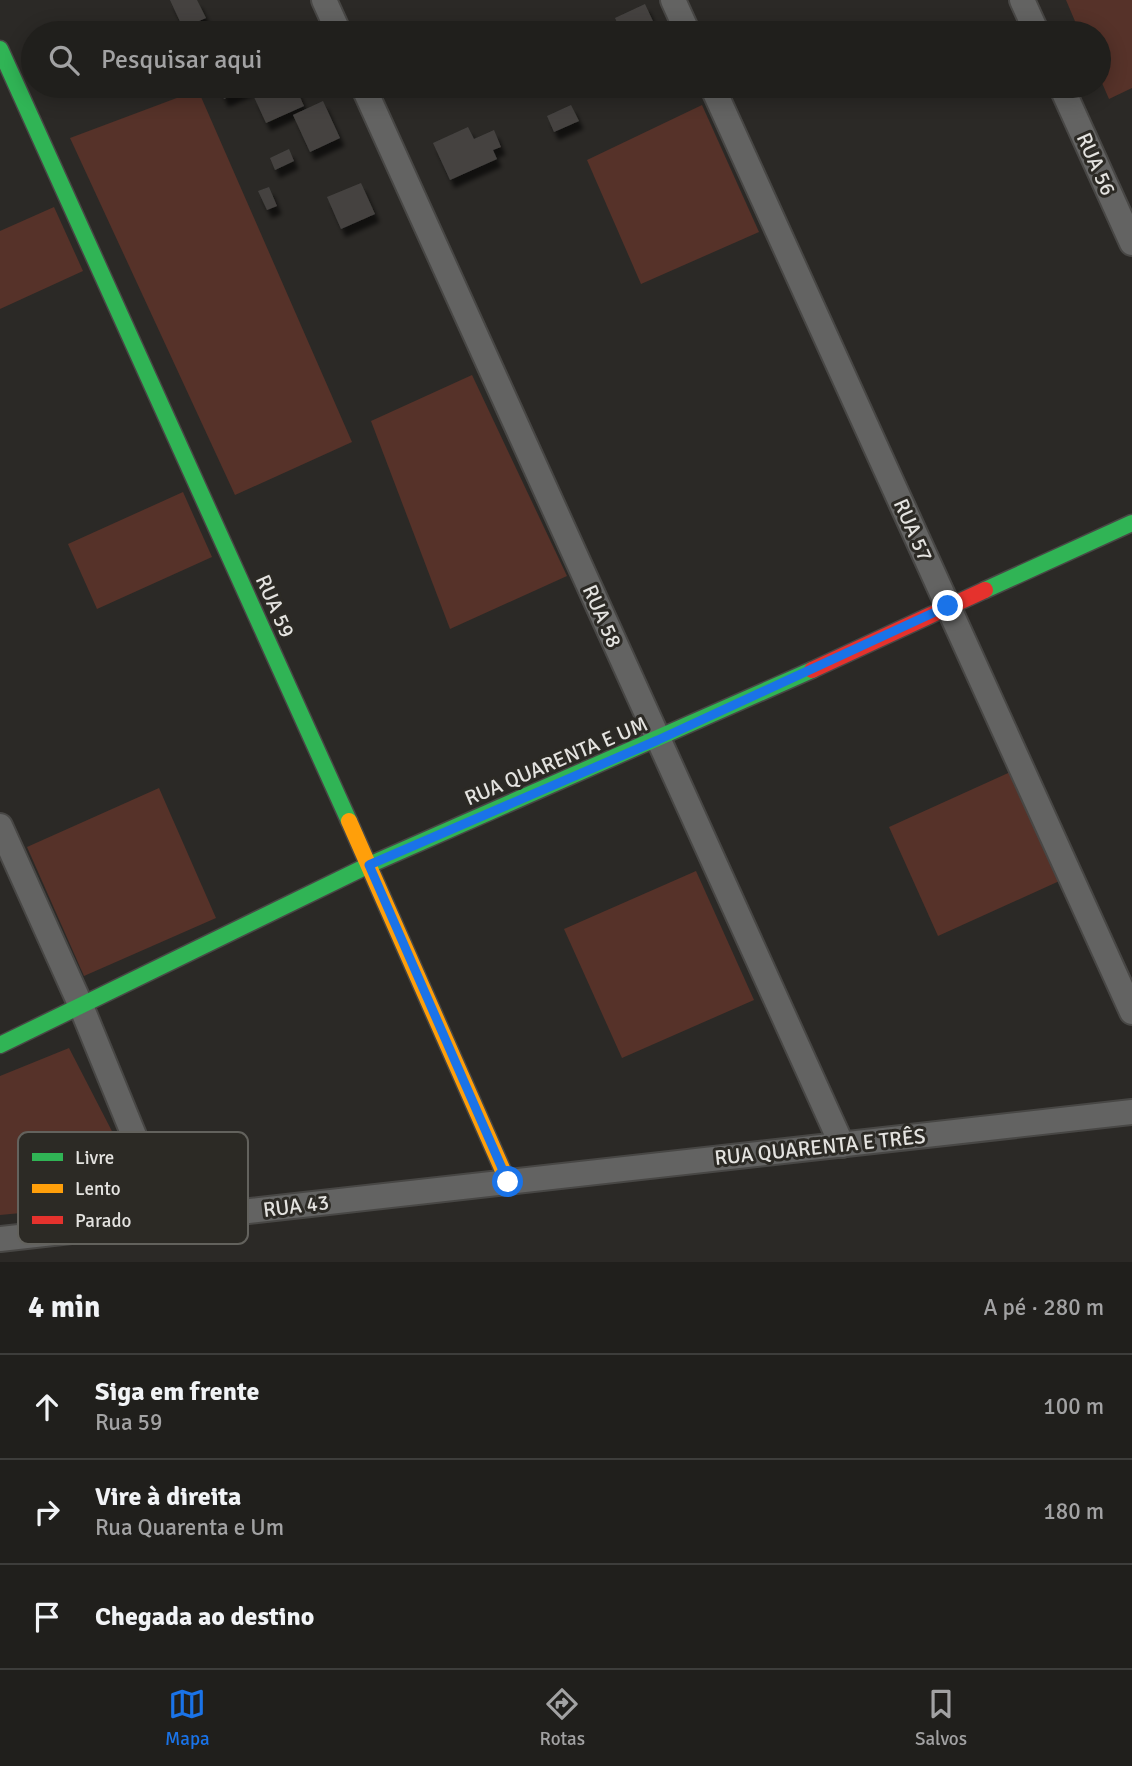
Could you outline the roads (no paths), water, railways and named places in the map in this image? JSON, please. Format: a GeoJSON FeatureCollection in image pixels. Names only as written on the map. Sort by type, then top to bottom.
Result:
{"type":"FeatureCollection","features":[{"type":"Feature","properties":{"kind":"street"},"geometry":{"type":"LineString","coordinates":[[324,0],[334,21]]}},
{"type":"Feature","properties":{"kind":"street"},"geometry":{"type":"LineString","coordinates":[[673,0],[683,21]]}},
{"type":"Feature","properties":{"kind":"street"},"geometry":{"type":"LineString","coordinates":[[1022,0],[1032,21]]}},
{"type":"Feature","properties":{"kind":"street","name":"RUA 59"},"geometry":{"type":"LineString","coordinates":[[0,49],[21,95]]}},
{"type":"Feature","properties":{"kind":"street","name":"RUA 59"},"geometry":{"type":"LineString","coordinates":[[22,98],[369,865],[508,1182]]}},
{"type":"Feature","properties":{"kind":"street","name":"RUA 58"},"geometry":{"type":"LineString","coordinates":[[368,98],[842,1145]]}},
{"type":"Feature","properties":{"kind":"street","name":"RUA 57"},"geometry":{"type":"LineString","coordinates":[[717,98],[1132,1012]]}},
{"type":"Feature","properties":{"kind":"street","name":"RUA 56"},"geometry":{"type":"LineString","coordinates":[[1066,98],[1132,243]]}},
{"type":"Feature","properties":{"kind":"street","name":"RUA QUARENTA E UM"},"geometry":{"type":"LineString","coordinates":[[0,1045],[369,865],[658,740],[1132,523]]}},
{"type":"Feature","properties":{"kind":"street"},"geometry":{"type":"LineString","coordinates":[[0,826],[81,1006],[133,1132]]}},
{"type":"Feature","properties":{"kind":"street","name":"RUA QUARENTA E TRÊS"},"geometry":{"type":"LineString","coordinates":[[508,1182],[1132,1112]]}},
{"type":"Feature","properties":{"kind":"street","name":"RUA 43"},"geometry":{"type":"LineString","coordinates":[[248,1212],[508,1182]]}},
{"type":"Feature","properties":{"kind":"street","name":"RUA 43"},"geometry":{"type":"LineString","coordinates":[[0,1239],[18,1237]]}}]}
